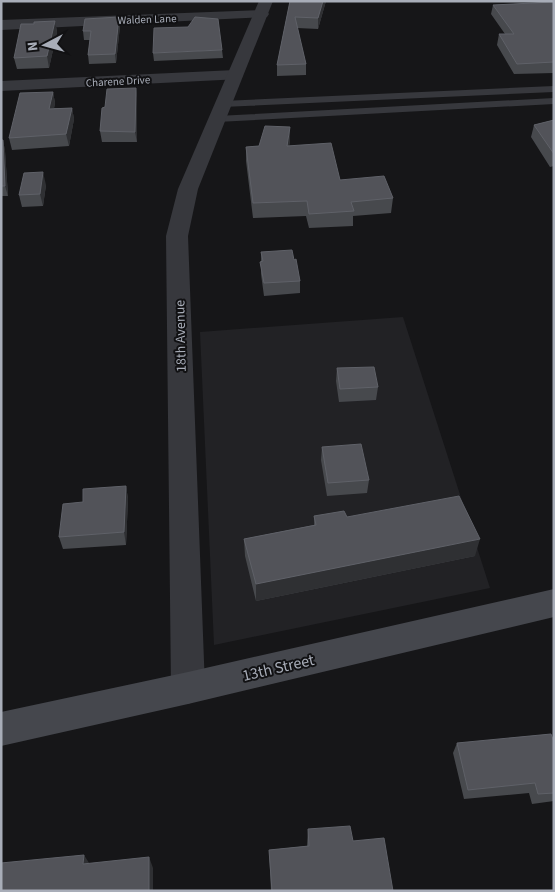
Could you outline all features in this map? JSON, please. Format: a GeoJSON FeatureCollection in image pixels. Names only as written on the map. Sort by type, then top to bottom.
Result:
{"type":"FeatureCollection","features":[{"type":"Feature","properties":{"kind":"main road","name":"13th Street"},"geometry":{"type":"LineString","coordinates":[[1,729],[188,688],[554,603]]}},
{"type":"Feature","properties":{"kind":"street","name":"Walden Lane"},"geometry":{"type":"LineString","coordinates":[[1,25],[264,8]]}},
{"type":"Feature","properties":{"kind":"street","name":"18th Avenue"},"geometry":{"type":"LineString","coordinates":[[188,688],[177,236],[188,189],[264,8]]}},
{"type":"Feature","properties":{"kind":"street","name":"Charene Drive"},"geometry":{"type":"LineString","coordinates":[[1,86],[235,75]]}},
{"type":"Feature","properties":{"kind":"lane"},"geometry":{"type":"LineString","coordinates":[[220,112],[554,89]]}},
{"type":"Feature","properties":{"kind":"lane"},"geometry":{"type":"LineString","coordinates":[[220,112],[554,101]]}},
{"type":"Feature","properties":{"kind":"shaded area"},"geometry":{"type":"Polygon","coordinates":[[[403,317],[490,588],[214,645],[200,332],[403,317]]]}},
{"type":"Feature","properties":{"kind":"building"},"geometry":{"type":"Polygon","coordinates":[[[290,1],[323,1],[318,18],[295,17],[306,64],[277,65],[290,1]]]}},
{"type":"Feature","properties":{"kind":"building"},"geometry":{"type":"Polygon","coordinates":[[[554,2],[554,62],[517,64],[499,34],[514,34],[493,5],[554,2]]]}},
{"type":"Feature","properties":{"kind":"building"},"geometry":{"type":"Polygon","coordinates":[[[119,17],[115,54],[88,55],[91,31],[83,31],[85,19],[119,17]]]}},
{"type":"Feature","properties":{"kind":"building"},"geometry":{"type":"Polygon","coordinates":[[[195,17],[218,19],[222,50],[153,53],[154,28],[188,27],[195,17]]]}},
{"type":"Feature","properties":{"kind":"building"},"geometry":{"type":"Polygon","coordinates":[[[55,21],[47,56],[14,58],[21,24],[55,21]]]}},
{"type":"Feature","properties":{"kind":"building"},"geometry":{"type":"Polygon","coordinates":[[[136,88],[135,132],[100,131],[102,108],[105,107],[107,89],[136,88]]]}},
{"type":"Feature","properties":{"kind":"building"},"geometry":{"type":"Polygon","coordinates":[[[53,92],[49,109],[72,108],[66,134],[9,138],[20,93],[53,92]]]}},
{"type":"Feature","properties":{"kind":"building"},"geometry":{"type":"Polygon","coordinates":[[[554,120],[554,154],[534,125],[554,120]]]}},
{"type":"Feature","properties":{"kind":"building"},"geometry":{"type":"Polygon","coordinates":[[[265,126],[290,127],[287,146],[331,143],[340,180],[384,176],[393,198],[351,202],[354,211],[309,214],[307,201],[253,203],[246,147],[259,146],[265,126]]]}},
{"type":"Feature","properties":{"kind":"building"},"geometry":{"type":"Polygon","coordinates":[[[1,140],[3,140],[5,186],[1,186],[1,140]]]}},
{"type":"Feature","properties":{"kind":"building"},"geometry":{"type":"Polygon","coordinates":[[[43,172],[40,194],[19,195],[24,173],[43,172]]]}},
{"type":"Feature","properties":{"kind":"building"},"geometry":{"type":"Polygon","coordinates":[[[292,250],[294,260],[296,259],[300,281],[264,283],[260,262],[263,261],[261,252],[292,250]]]}},
{"type":"Feature","properties":{"kind":"building"},"geometry":{"type":"Polygon","coordinates":[[[374,367],[378,387],[340,389],[337,368],[374,367]]]}},
{"type":"Feature","properties":{"kind":"building"},"geometry":{"type":"Polygon","coordinates":[[[361,444],[369,480],[328,483],[322,447],[361,444]]]}},
{"type":"Feature","properties":{"kind":"building"},"geometry":{"type":"Polygon","coordinates":[[[126,486],[124,532],[59,537],[63,504],[83,502],[83,489],[126,486]]]}},
{"type":"Feature","properties":{"kind":"building"},"geometry":{"type":"Polygon","coordinates":[[[459,496],[480,539],[256,584],[244,539],[316,525],[314,516],[344,511],[347,517],[459,496]]]}},
{"type":"Feature","properties":{"kind":"building"},"geometry":{"type":"Polygon","coordinates":[[[551,734],[554,742],[554,793],[538,794],[535,783],[468,790],[457,743],[551,734]]]}},
{"type":"Feature","properties":{"kind":"building"},"geometry":{"type":"Polygon","coordinates":[[[350,826],[353,841],[384,838],[393,891],[272,891],[269,850],[309,846],[308,829],[350,826]]]}},
{"type":"Feature","properties":{"kind":"building"},"geometry":{"type":"Polygon","coordinates":[[[84,855],[83,864],[149,857],[149,891],[1,891],[1,863],[84,855]]]}}]}
